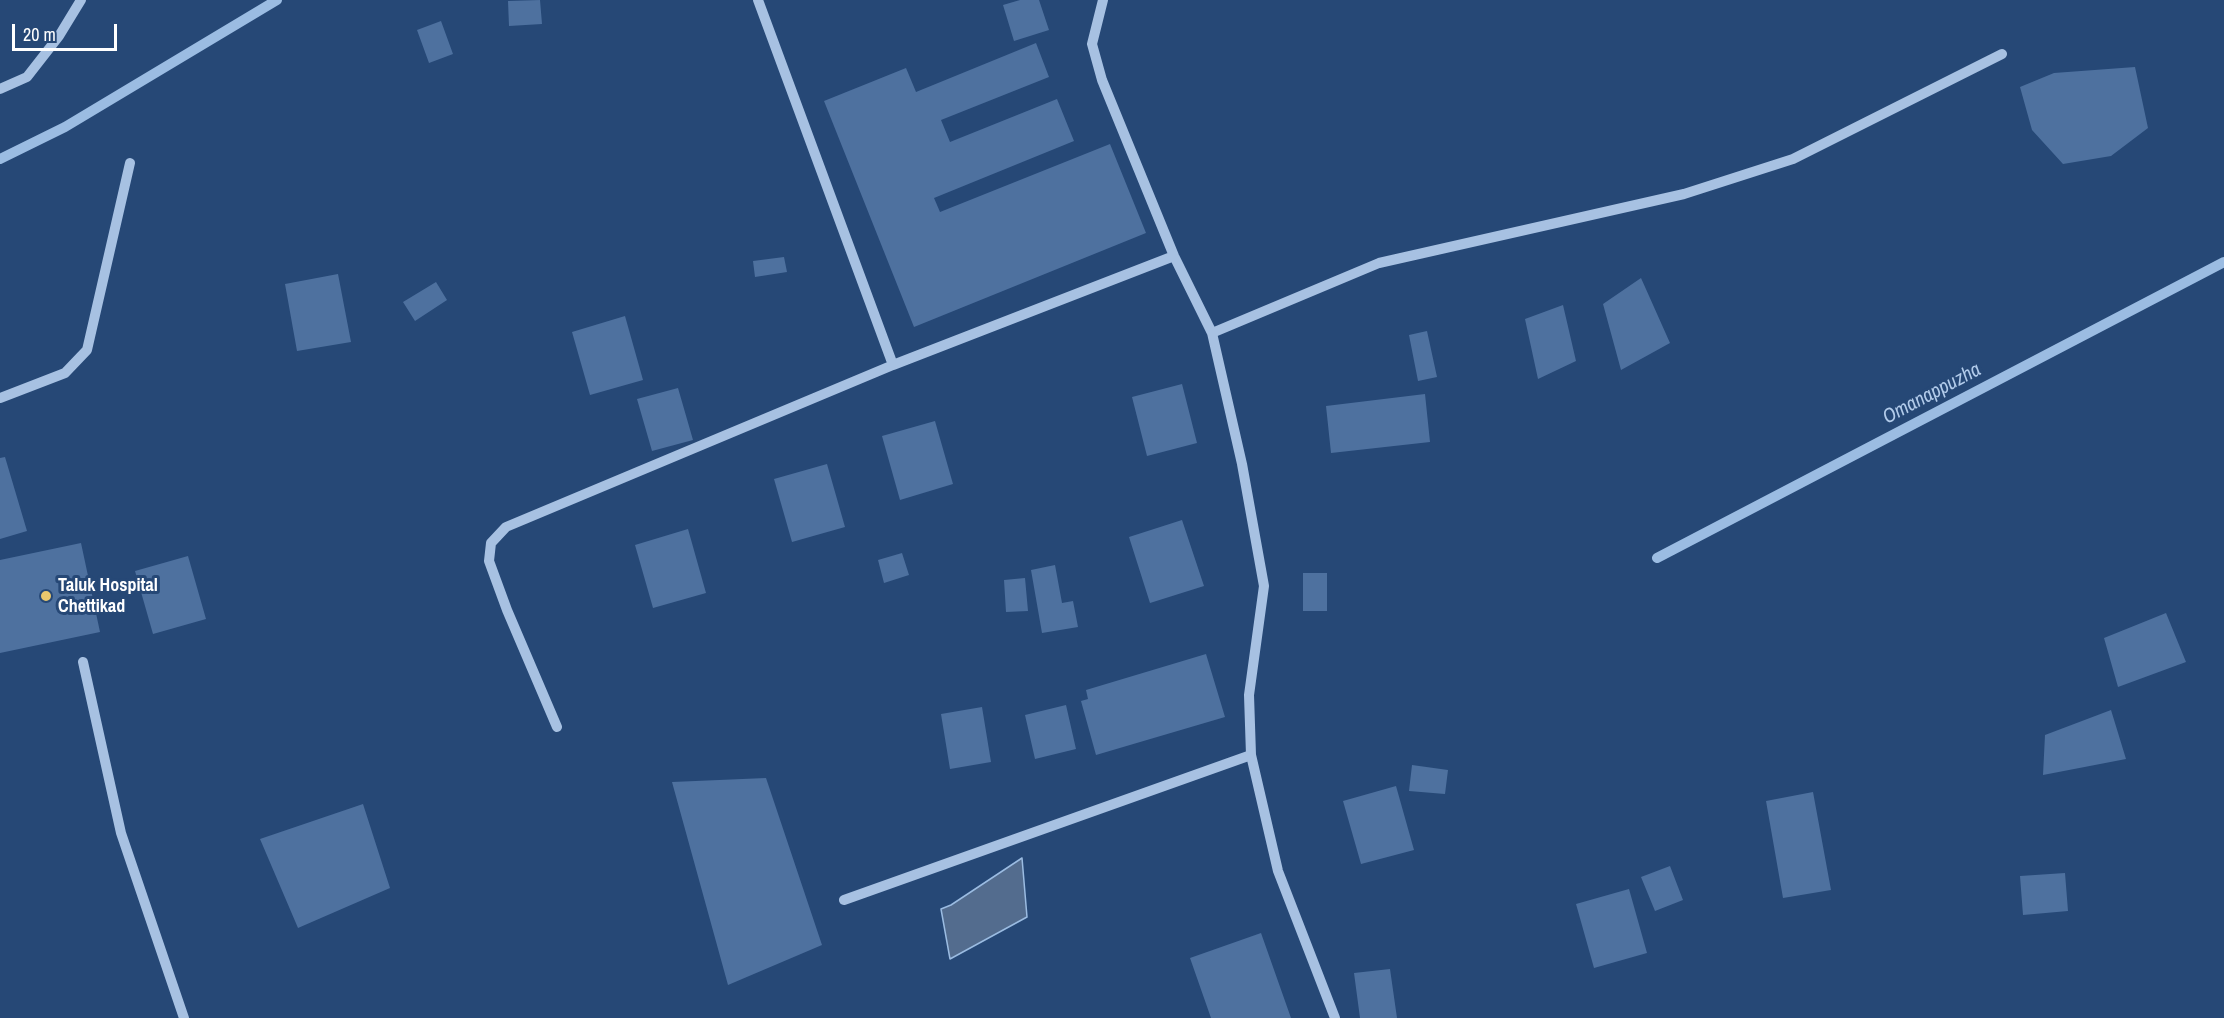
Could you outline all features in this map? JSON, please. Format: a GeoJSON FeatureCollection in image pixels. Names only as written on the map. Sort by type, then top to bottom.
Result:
{"type":"FeatureCollection","features":[{"type":"Feature","properties":{"kind":"street"},"geometry":{"type":"LineString","coordinates":[[0,89],[27,77],[59,36],[81,0]]}},
{"type":"Feature","properties":{"kind":"street"},"geometry":{"type":"LineString","coordinates":[[758,0],[893,365]]}},
{"type":"Feature","properties":{"kind":"street"},"geometry":{"type":"LineString","coordinates":[[1103,0],[1092,44],[1102,80],[1174,256],[1212,333],[1242,464],[1264,586],[1249,695],[1251,755],[1278,871],[1335,1018]]}},
{"type":"Feature","properties":{"kind":"street"},"geometry":{"type":"LineString","coordinates":[[1212,333],[1379,264],[1684,194],[1793,159],[2002,54]]}},
{"type":"Feature","properties":{"kind":"street"},"geometry":{"type":"LineString","coordinates":[[0,398],[65,373],[87,351],[130,163]]}},
{"type":"Feature","properties":{"kind":"street"},"geometry":{"type":"LineString","coordinates":[[557,727],[507,610],[489,561],[491,543],[506,527],[893,365],[1174,256]]}},
{"type":"Feature","properties":{"kind":"street"},"geometry":{"type":"LineString","coordinates":[[83,662],[121,833],[184,1018]]}},
{"type":"Feature","properties":{"kind":"street"},"geometry":{"type":"LineString","coordinates":[[844,900],[1251,755]]}},
{"type":"Feature","properties":{"kind":"water"},"geometry":{"type":"Polygon","coordinates":[[[1022,858],[1027,917],[950,959],[941,909],[951,905],[1022,858]]]}},
{"type":"Feature","properties":{"kind":"building"},"geometry":{"type":"Polygon","coordinates":[[[540,0],[542,24],[509,26],[508,1],[540,0]]]}},
{"type":"Feature","properties":{"kind":"building"},"geometry":{"type":"Polygon","coordinates":[[[1020,0],[1039,0],[1049,30],[1014,41],[1003,5],[1020,0]]]}},
{"type":"Feature","properties":{"kind":"building"},"geometry":{"type":"Polygon","coordinates":[[[441,21],[453,54],[429,63],[417,30],[441,21]]]}},
{"type":"Feature","properties":{"kind":"building"},"geometry":{"type":"Polygon","coordinates":[[[1036,43],[1049,77],[941,120],[950,142],[1057,99],[1074,141],[934,198],[940,212],[1110,144],[1146,233],[914,327],[824,101],[906,68],[916,92],[1036,43]]]}},
{"type":"Feature","properties":{"kind":"building"},"geometry":{"type":"Polygon","coordinates":[[[2135,67],[2148,128],[2111,156],[2063,164],[2032,130],[2020,87],[2054,73],[2135,67]]]}},
{"type":"Feature","properties":{"kind":"building"},"geometry":{"type":"Polygon","coordinates":[[[784,257],[787,272],[755,277],[753,261],[784,257]]]}},
{"type":"Feature","properties":{"kind":"building"},"geometry":{"type":"Polygon","coordinates":[[[338,274],[351,342],[297,351],[285,284],[338,274]]]}},
{"type":"Feature","properties":{"kind":"building"},"geometry":{"type":"Polygon","coordinates":[[[1641,278],[1670,343],[1621,370],[1603,304],[1641,278]]]}},
{"type":"Feature","properties":{"kind":"building"},"geometry":{"type":"Polygon","coordinates":[[[436,282],[447,300],[415,321],[403,302],[436,282]]]}},
{"type":"Feature","properties":{"kind":"building"},"geometry":{"type":"Polygon","coordinates":[[[1563,305],[1576,361],[1538,379],[1525,319],[1563,305]]]}},
{"type":"Feature","properties":{"kind":"building"},"geometry":{"type":"Polygon","coordinates":[[[625,316],[643,380],[590,395],[572,332],[625,316]]]}},
{"type":"Feature","properties":{"kind":"building"},"geometry":{"type":"Polygon","coordinates":[[[1427,331],[1437,377],[1418,381],[1409,335],[1427,331]]]}},
{"type":"Feature","properties":{"kind":"building"},"geometry":{"type":"Polygon","coordinates":[[[1182,384],[1197,443],[1147,456],[1132,397],[1182,384]]]}},
{"type":"Feature","properties":{"kind":"building"},"geometry":{"type":"Polygon","coordinates":[[[678,388],[693,440],[652,451],[637,399],[678,388]]]}},
{"type":"Feature","properties":{"kind":"building"},"geometry":{"type":"Polygon","coordinates":[[[1425,394],[1430,442],[1331,453],[1326,406],[1425,394]]]}},
{"type":"Feature","properties":{"kind":"building"},"geometry":{"type":"Polygon","coordinates":[[[935,421],[953,484],[900,500],[882,436],[935,421]]]}},
{"type":"Feature","properties":{"kind":"building"},"geometry":{"type":"Polygon","coordinates":[[[5,457],[27,531],[0,539],[0,458],[5,457]]]}},
{"type":"Feature","properties":{"kind":"building"},"geometry":{"type":"Polygon","coordinates":[[[827,464],[845,527],[792,542],[774,479],[827,464]]]}},
{"type":"Feature","properties":{"kind":"building"},"geometry":{"type":"Polygon","coordinates":[[[1182,520],[1204,586],[1150,603],[1129,537],[1182,520]]]}},
{"type":"Feature","properties":{"kind":"building"},"geometry":{"type":"Polygon","coordinates":[[[688,529],[706,593],[653,608],[635,545],[688,529]]]}},
{"type":"Feature","properties":{"kind":"building","name":"Taluk Hospital Chettikad"},"geometry":{"type":"Polygon","coordinates":[[[81,543],[100,632],[0,653],[0,560],[81,543]]]}},
{"type":"Feature","properties":{"kind":"building"},"geometry":{"type":"Polygon","coordinates":[[[902,553],[909,575],[884,583],[878,560],[902,553]]]}},
{"type":"Feature","properties":{"kind":"building"},"geometry":{"type":"Polygon","coordinates":[[[188,556],[206,619],[153,634],[135,571],[188,556]]]}},
{"type":"Feature","properties":{"kind":"building"},"geometry":{"type":"Polygon","coordinates":[[[1055,565],[1062,603],[1073,601],[1078,627],[1042,633],[1031,570],[1055,565]]]}},
{"type":"Feature","properties":{"kind":"building"},"geometry":{"type":"Polygon","coordinates":[[[1303,573],[1327,573],[1327,611],[1303,611],[1303,573]]]}},
{"type":"Feature","properties":{"kind":"building"},"geometry":{"type":"Polygon","coordinates":[[[1025,578],[1028,611],[1006,612],[1004,580],[1025,578]]]}},
{"type":"Feature","properties":{"kind":"building"},"geometry":{"type":"Polygon","coordinates":[[[2166,613],[2186,662],[2118,687],[2104,638],[2166,613]]]}},
{"type":"Feature","properties":{"kind":"building"},"geometry":{"type":"Polygon","coordinates":[[[1206,654],[1225,717],[1096,755],[1081,701],[1088,699],[1086,690],[1206,654]]]}},
{"type":"Feature","properties":{"kind":"building"},"geometry":{"type":"Polygon","coordinates":[[[1066,705],[1076,749],[1035,759],[1025,715],[1066,705]]]}},
{"type":"Feature","properties":{"kind":"building"},"geometry":{"type":"Polygon","coordinates":[[[982,707],[991,762],[950,769],[941,714],[982,707]]]}},
{"type":"Feature","properties":{"kind":"building"},"geometry":{"type":"Polygon","coordinates":[[[2111,710],[2126,759],[2043,775],[2045,735],[2111,710]]]}},
{"type":"Feature","properties":{"kind":"building"},"geometry":{"type":"Polygon","coordinates":[[[1412,765],[1448,770],[1445,794],[1409,791],[1412,765]]]}},
{"type":"Feature","properties":{"kind":"building"},"geometry":{"type":"Polygon","coordinates":[[[766,778],[822,945],[728,985],[672,782],[766,778]]]}},
{"type":"Feature","properties":{"kind":"building"},"geometry":{"type":"Polygon","coordinates":[[[1396,786],[1414,850],[1361,864],[1343,801],[1396,786]]]}},
{"type":"Feature","properties":{"kind":"building"},"geometry":{"type":"Polygon","coordinates":[[[1813,792],[1831,890],[1783,898],[1766,801],[1813,792]]]}},
{"type":"Feature","properties":{"kind":"building"},"geometry":{"type":"Polygon","coordinates":[[[363,804],[390,888],[298,928],[260,839],[363,804]]]}},
{"type":"Feature","properties":{"kind":"building"},"geometry":{"type":"Polygon","coordinates":[[[1670,866],[1683,900],[1655,911],[1641,877],[1670,866]]]}},
{"type":"Feature","properties":{"kind":"building"},"geometry":{"type":"Polygon","coordinates":[[[2065,873],[2068,911],[2023,915],[2020,876],[2065,873]]]}},
{"type":"Feature","properties":{"kind":"building"},"geometry":{"type":"Polygon","coordinates":[[[1629,889],[1647,953],[1594,968],[1576,904],[1629,889]]]}},
{"type":"Feature","properties":{"kind":"building"},"geometry":{"type":"Polygon","coordinates":[[[1261,933],[1291,1018],[1211,1018],[1190,958],[1261,933]]]}},
{"type":"Feature","properties":{"kind":"building"},"geometry":{"type":"Polygon","coordinates":[[[1390,969],[1397,1018],[1360,1018],[1354,973],[1390,969]]]}},
{"type":"Feature","properties":{"kind":"waterway"},"geometry":{"type":"LineString","coordinates":[[0,159],[65,127],[277,0]]}},
{"type":"Feature","properties":{"kind":"waterway","name":"Omanappuzha"},"geometry":{"type":"LineString","coordinates":[[1657,558],[2224,262]]}},
{"type":"Feature","properties":{"kind":"place","name":"Taluk Hospital Chettikad"},"geometry":{"type":"Point","coordinates":[46,596]}}]}
